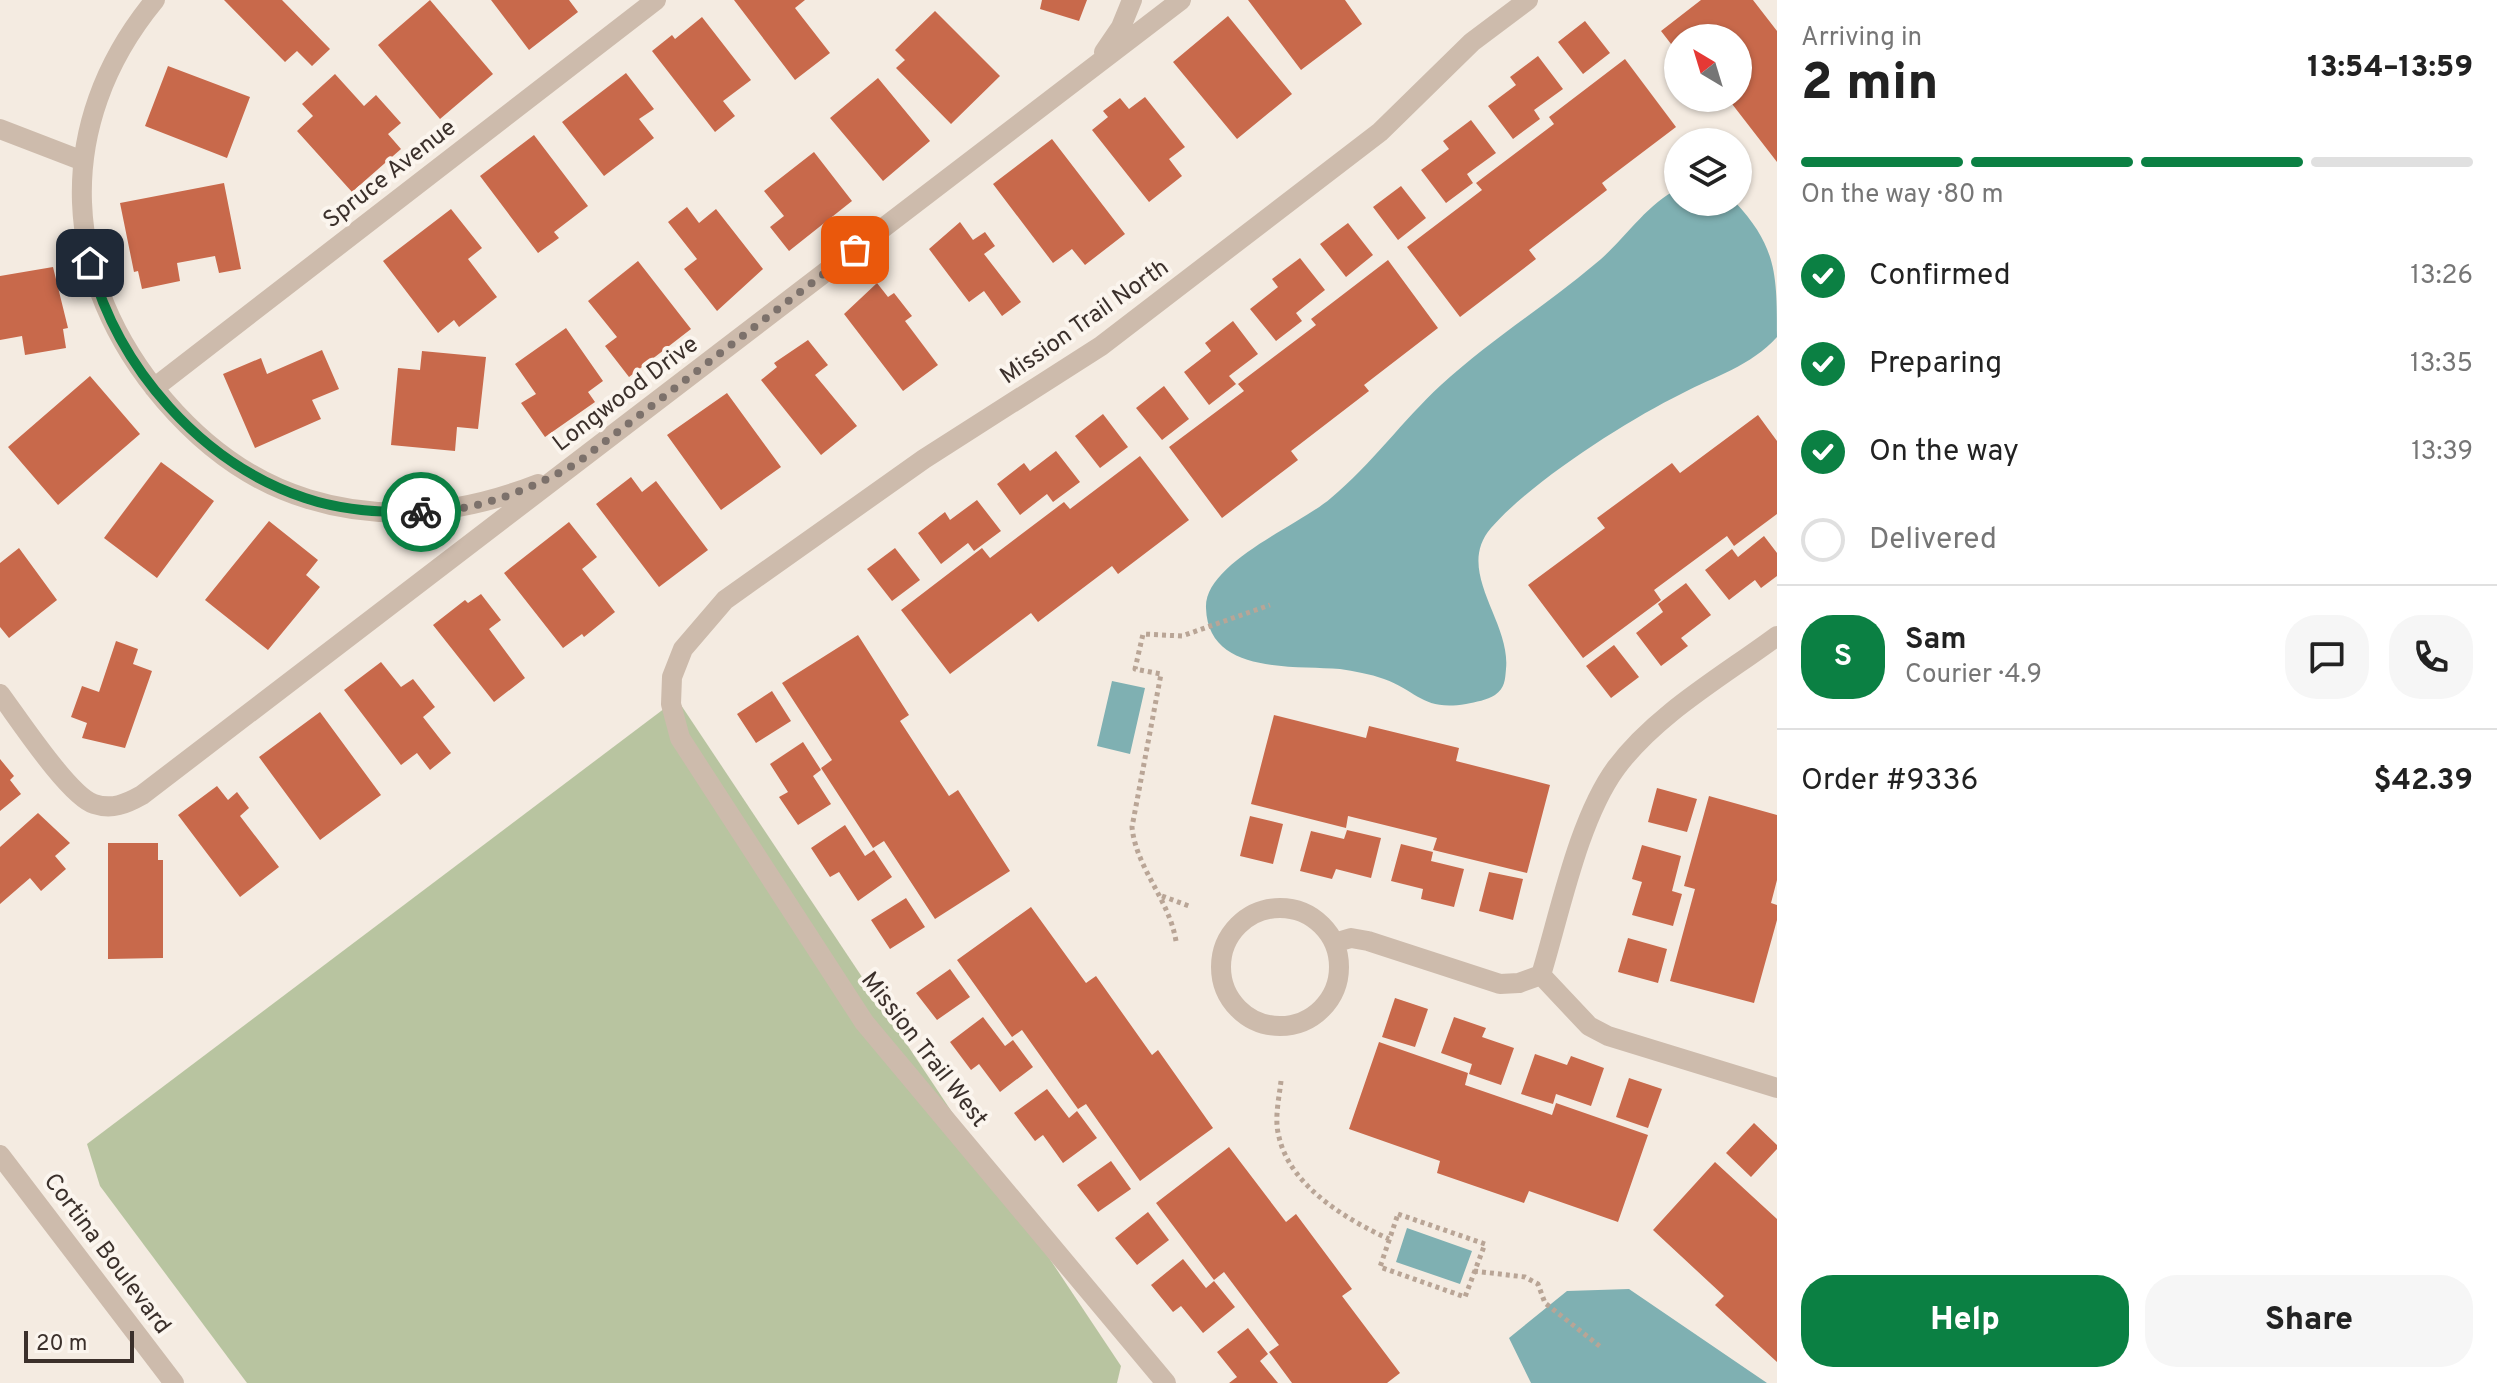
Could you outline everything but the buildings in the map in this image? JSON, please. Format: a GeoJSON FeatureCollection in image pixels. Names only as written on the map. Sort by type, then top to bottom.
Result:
{"type":"FeatureCollection","features":[{"type":"Feature","properties":{"kind":"street"},"geometry":{"type":"LineString","coordinates":[[155,0],[115,58],[95,108],[83,161],[82,213],[97,291],[124,347],[154,388],[224,458],[281,489],[330,504],[400,513],[449,510],[516,492],[577,463]]}},
{"type":"Feature","properties":{"kind":"street","name":"Spruce Avenue"},"geometry":{"type":"LineString","coordinates":[[154,388],[656,0]]}},
{"type":"Feature","properties":{"kind":"street"},"geometry":{"type":"LineString","coordinates":[[1082,76],[1121,27],[1132,0]]}},
{"type":"Feature","properties":{"kind":"street","name":"Longwood Drive"},"geometry":{"type":"LineString","coordinates":[[0,694],[81,797],[108,806],[125,805],[1181,0]]}},
{"type":"Feature","properties":{"kind":"street","name":"Mission Trail North"},"geometry":{"type":"LineString","coordinates":[[672,677],[683,649],[725,600],[924,459],[1101,346],[1380,132],[1472,42],[1528,0]]}},
{"type":"Feature","properties":{"kind":"street"},"geometry":{"type":"LineString","coordinates":[[0,129],[83,161]]}},
{"type":"Feature","properties":{"kind":"street"},"geometry":{"type":"LineString","coordinates":[[1541,975],[1591,814],[1616,769],[1651,730],[1777,636]]}},
{"type":"Feature","properties":{"kind":"street","name":"Mission Trail West"},"geometry":{"type":"LineString","coordinates":[[672,677],[671,704],[680,738],[864,1022],[1166,1383]]}},
{"type":"Feature","properties":{"kind":"street"},"geometry":{"type":"LineString","coordinates":[[1278,908],[1301,911],[1321,924],[1334,943],[1339,962],[1337,981],[1330,998],[1310,1018],[1292,1025],[1263,1024],[1239,1010],[1226,992],[1220,970],[1224,947],[1236,927],[1255,913],[1278,908]]}},
{"type":"Feature","properties":{"kind":"street"},"geometry":{"type":"LineString","coordinates":[[1334,943],[1351,938],[1368,941],[1500,984],[1519,983],[1541,975]]}},
{"type":"Feature","properties":{"kind":"street"},"geometry":{"type":"LineString","coordinates":[[1541,975],[1589,1026],[1608,1036],[1777,1088]]}},
{"type":"Feature","properties":{"kind":"street","name":"Cortina Boulevard"},"geometry":{"type":"LineString","coordinates":[[0,1155],[174,1383]]}},
{"type":"Feature","properties":{"kind":"path"},"geometry":{"type":"LineString","coordinates":[[1176,941],[1161,896],[1137,852],[1132,827],[1161,674],[1135,669],[1143,634],[1182,636],[1270,605]]}},
{"type":"Feature","properties":{"kind":"path"},"geometry":{"type":"LineString","coordinates":[[1161,896],[1189,906]]}},
{"type":"Feature","properties":{"kind":"path"},"geometry":{"type":"LineString","coordinates":[[1281,1081],[1278,1135],[1291,1165],[1323,1199],[1389,1239]]}},
{"type":"Feature","properties":{"kind":"path"},"geometry":{"type":"LineString","coordinates":[[1398,1214],[1485,1244],[1474,1271],[1465,1297],[1380,1267],[1398,1214]]}},
{"type":"Feature","properties":{"kind":"path"},"geometry":{"type":"LineString","coordinates":[[1474,1271],[1525,1277],[1538,1284],[1545,1303],[1602,1348]]}},
{"type":"Feature","properties":{"kind":"green space"},"geometry":{"type":"Polygon","coordinates":[[[677,699],[1121,1366],[1117,1383],[247,1383],[100,1186],[87,1144],[677,699]]]}},
{"type":"Feature","properties":{"kind":"water"},"geometry":{"type":"Polygon","coordinates":[[[1664,197],[1664,216],[1747,216],[1767,248],[1772,263],[1777,337],[1756,356],[1659,406],[1580,454],[1530,491],[1491,528],[1481,544],[1478,561],[1486,597],[1505,651],[1503,687],[1488,698],[1474,702],[1440,705],[1384,679],[1340,669],[1256,662],[1237,656],[1221,645],[1210,630],[1206,608],[1210,591],[1220,576],[1256,546],[1331,498],[1441,385],[1595,264],[1664,197]]]}},
{"type":"Feature","properties":{"kind":"water"},"geometry":{"type":"Polygon","coordinates":[[[1112,681],[1145,688],[1130,754],[1097,746],[1112,681]]]}},
{"type":"Feature","properties":{"kind":"water"},"geometry":{"type":"Polygon","coordinates":[[[1407,1228],[1472,1251],[1460,1284],[1396,1262],[1407,1228]]]}},
{"type":"Feature","properties":{"kind":"water"},"geometry":{"type":"Polygon","coordinates":[[[1629,1289],[1767,1383],[1531,1383],[1509,1338],[1567,1291],[1629,1289]]]}},
{"type":"Feature","properties":{"kind":"way so far"},"geometry":{"type":"LineString","coordinates":[[421,512],[475,506],[544,481],[577,463],[855,250]]}},
{"type":"Feature","properties":{"kind":"route"},"geometry":{"type":"LineString","coordinates":[[90,263],[109,321],[124,347],[176,414],[224,458],[281,489],[307,499],[400,513],[421,512]]}}]}
